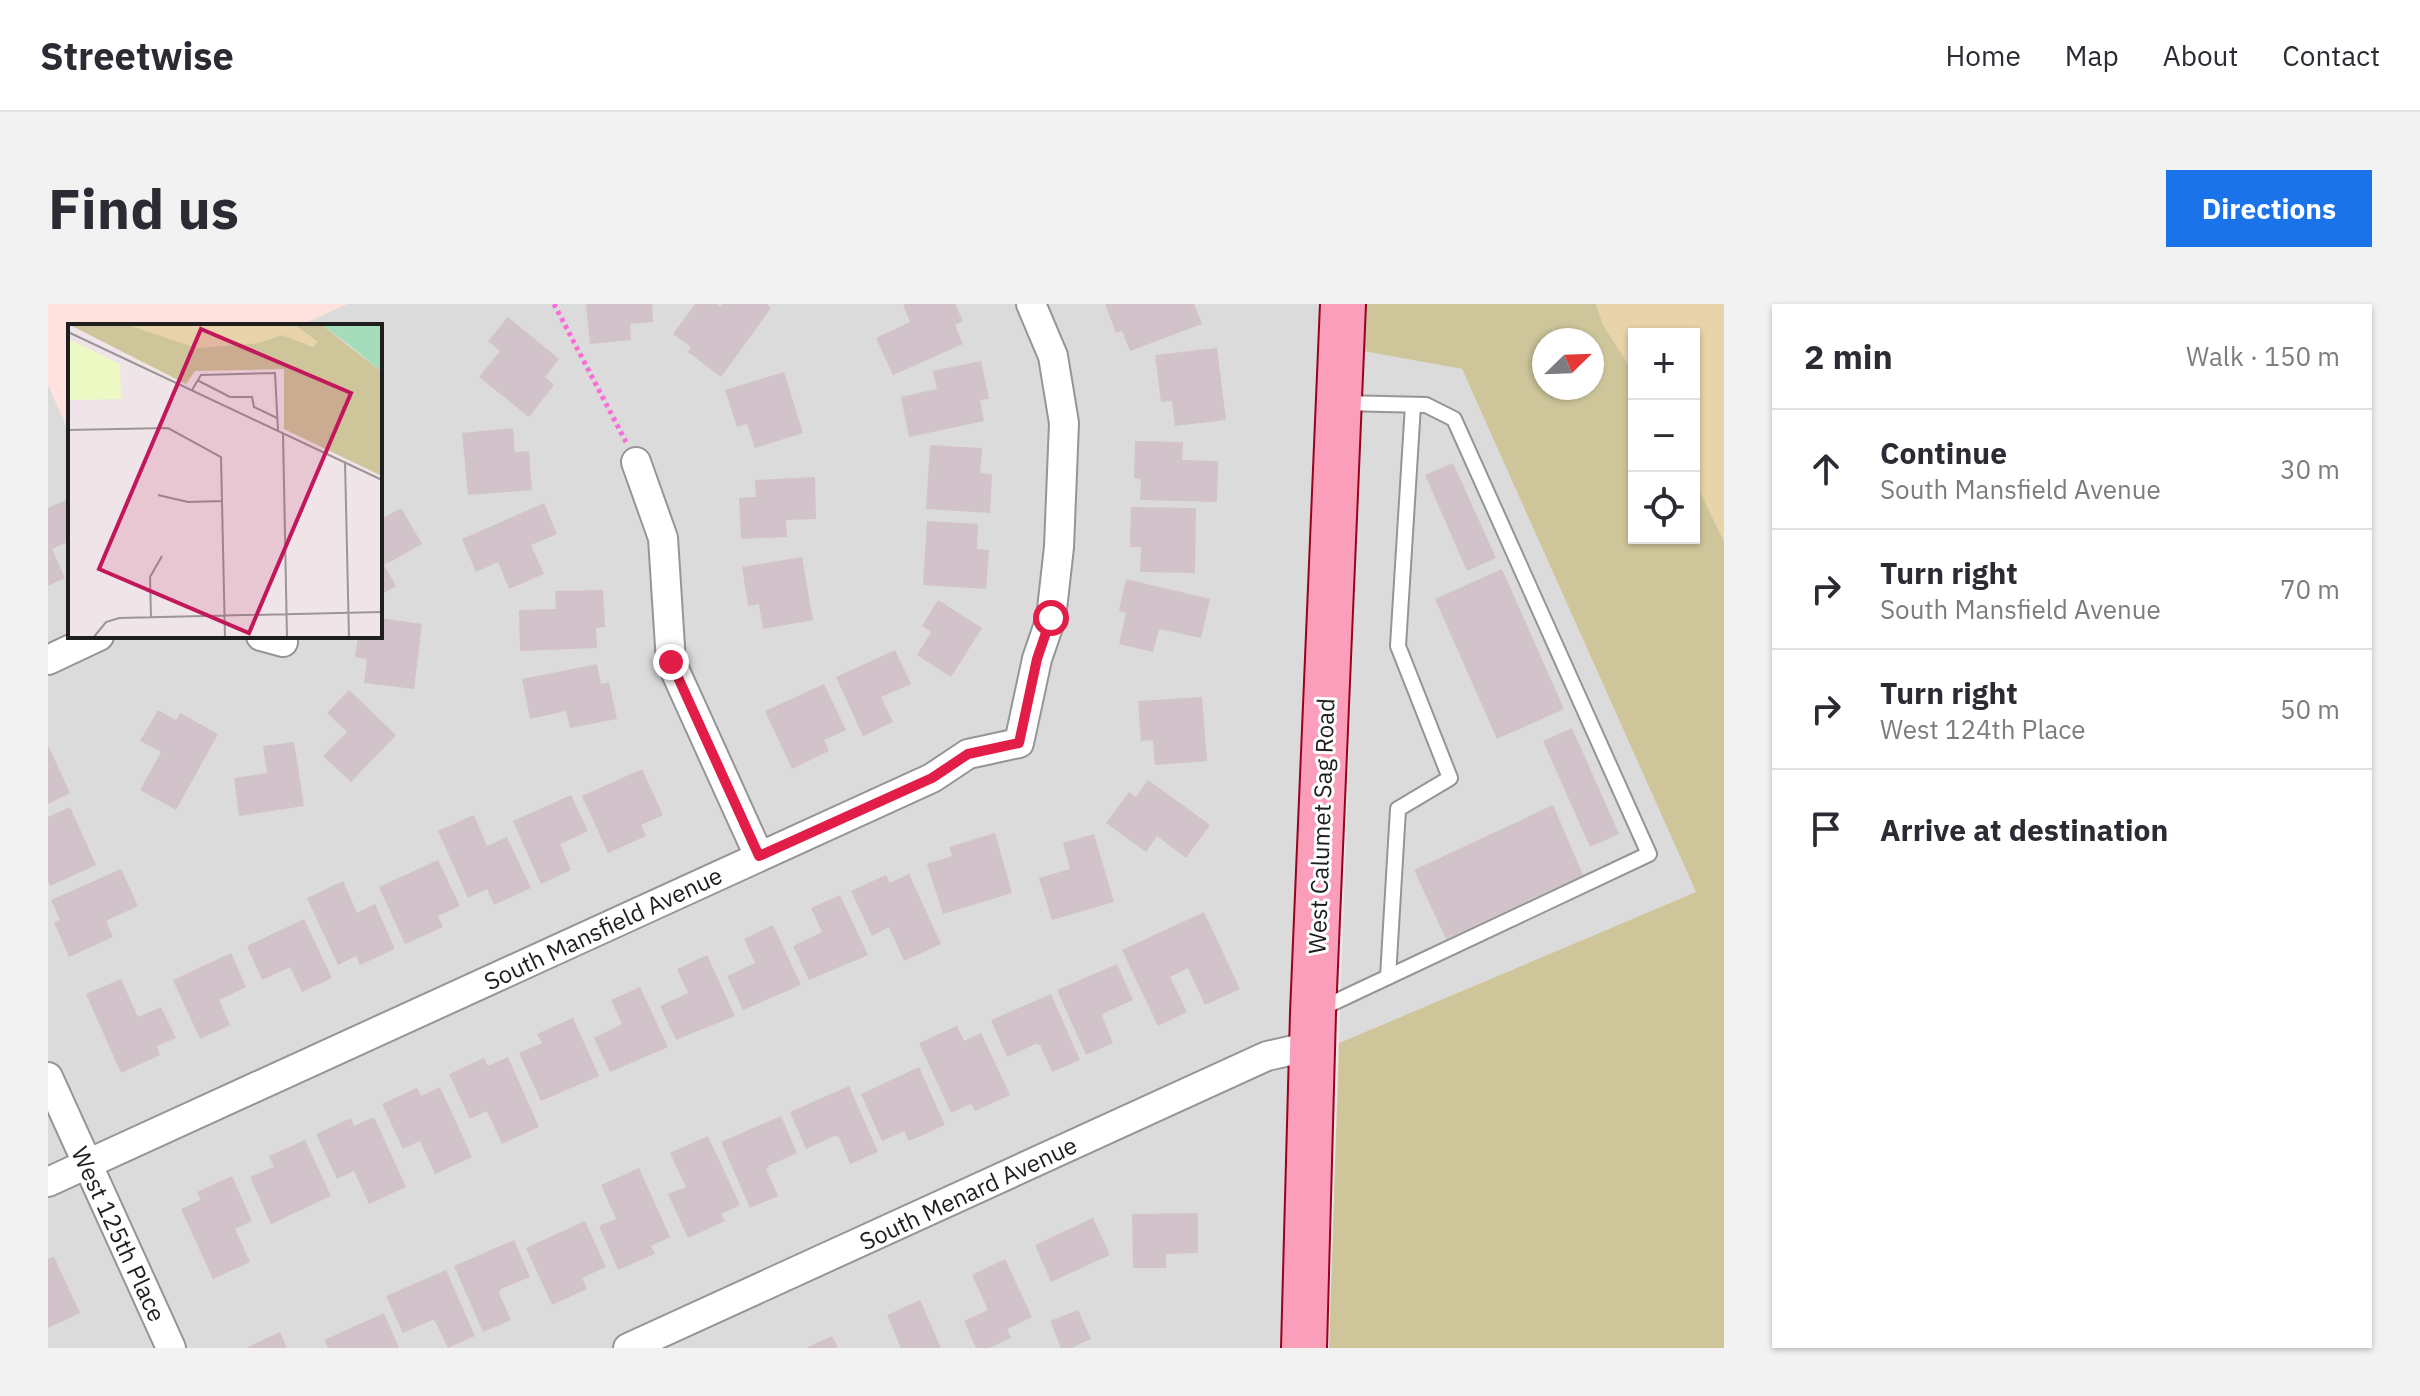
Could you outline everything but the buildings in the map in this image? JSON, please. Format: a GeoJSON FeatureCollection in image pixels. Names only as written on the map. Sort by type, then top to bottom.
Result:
{"type":"FeatureCollection","features":[{"type":"Feature","properties":{"kind":"main road","name":"West Calumet Sag Road"},"geometry":{"type":"LineString","coordinates":[[1304,1348],[1312,1030],[1343,304]]}},
{"type":"Feature","properties":{"kind":"street","name":"South Mansfield Avenue"},"geometry":{"type":"LineString","coordinates":[[48,1182],[932,778],[968,754],[1019,743],[1037,659],[1051,618],[1059,547],[1064,423],[1053,356],[1031,304]]}},
{"type":"Feature","properties":{"kind":"street"},"geometry":{"type":"LineString","coordinates":[[636,462],[663,538],[671,662],[759,856]]}},
{"type":"Feature","properties":{"kind":"street"},"geometry":{"type":"LineString","coordinates":[[48,660],[95,638]]}},
{"type":"Feature","properties":{"kind":"street","name":"South Menard Avenue"},"geometry":{"type":"LineString","coordinates":[[628,1348],[1267,1056],[1312,1030]]}},
{"type":"Feature","properties":{"kind":"street","name":"West 125th Place"},"geometry":{"type":"LineString","coordinates":[[48,1077],[171,1348]]}},
{"type":"Feature","properties":{"kind":"lane"},"geometry":{"type":"LineString","coordinates":[[1312,1030],[1388,977],[1649,854],[1454,419],[1426,405],[1339,403]]}},
{"type":"Feature","properties":{"kind":"lane"},"geometry":{"type":"LineString","coordinates":[[1388,977],[1398,809],[1450,778],[1398,646],[1413,405]]}},
{"type":"Feature","properties":{"kind":"path"},"geometry":{"type":"LineString","coordinates":[[554,304],[636,462]]}},
{"type":"Feature","properties":{"kind":"shaded area"},"geometry":{"type":"Polygon","coordinates":[[[48,304],[1342,304],[1304,1348],[48,1348],[48,304]]]}},
{"type":"Feature","properties":{"kind":"shaded area"},"geometry":{"type":"Polygon","coordinates":[[[48,304],[347,304],[303,324],[68,324],[68,430],[48,385],[48,304]]]}},
{"type":"Feature","properties":{"kind":"shaded area"},"geometry":{"type":"Polygon","coordinates":[[[1365,304],[1596,304],[1603,325],[1628,364],[1628,544],[1700,544],[1700,492],[1724,541],[1724,1348],[1329,1348],[1339,1043],[1696,892],[1462,369],[1363,351],[1365,304]]]}},
{"type":"Feature","properties":{"kind":"shaded area"},"geometry":{"type":"Polygon","coordinates":[[[1596,304],[1724,304],[1724,541],[1700,492],[1700,328],[1628,328],[1628,364],[1603,325],[1596,304]]]}},
{"type":"Feature","properties":{"kind":"shaded area"},"geometry":{"type":"Polygon","coordinates":[[[1363,351],[1462,369],[1696,892],[1339,1043],[1363,351]]]}},
{"type":"Feature","properties":{"kind":"route"},"geometry":{"type":"LineString","coordinates":[[671,662],[759,856],[932,778],[968,754],[1019,743],[1037,659],[1051,618]]}}]}
